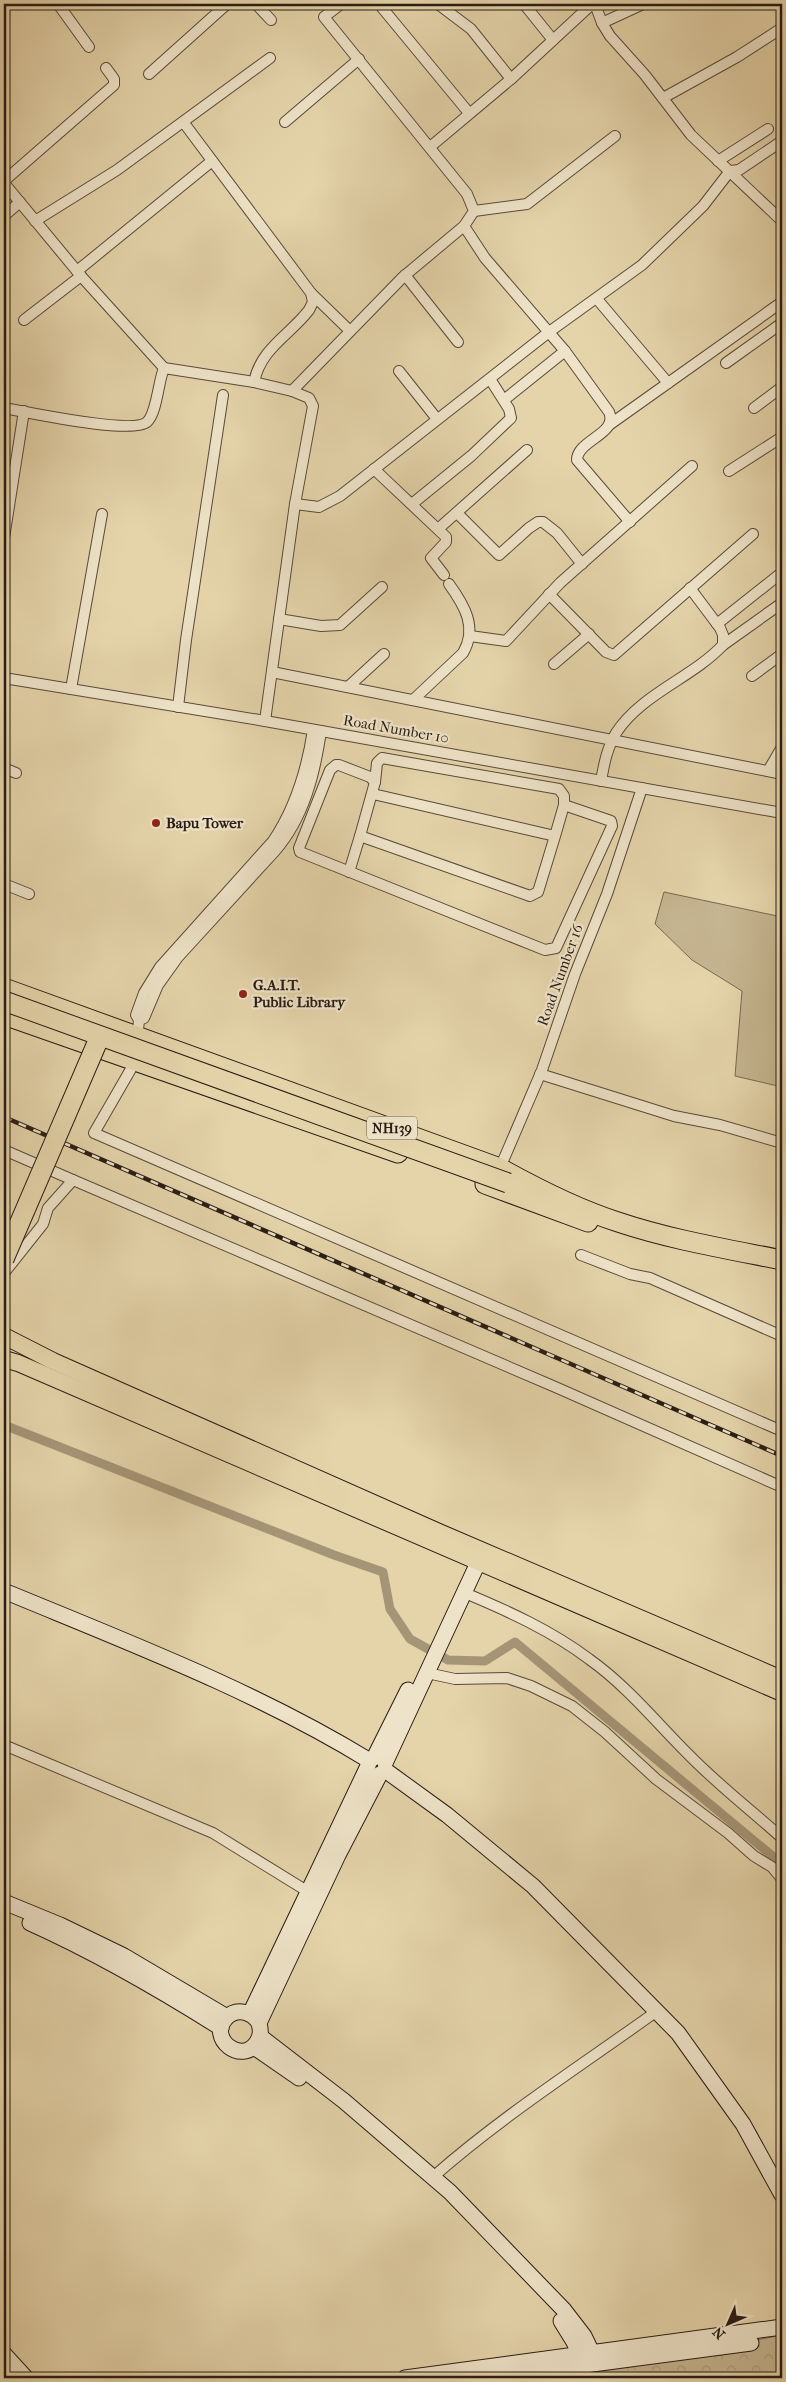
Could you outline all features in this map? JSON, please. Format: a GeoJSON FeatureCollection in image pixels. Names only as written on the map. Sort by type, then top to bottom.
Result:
{"type":"FeatureCollection","features":[{"type":"Feature","properties":{"kind":"highway","name":"NH139"},"geometry":{"type":"LineString","coordinates":[[4,988],[68,1012],[138,1029],[515,1184],[617,1222],[687,1241],[782,1260]]}},
{"type":"Feature","properties":{"kind":"highway"},"geometry":{"type":"LineString","coordinates":[[4,1001],[515,1184]]}},
{"type":"Feature","properties":{"kind":"highway"},"geometry":{"type":"LineString","coordinates":[[59,1035],[68,1012]]}},
{"type":"Feature","properties":{"kind":"highway","name":"NH139"},"geometry":{"type":"LineString","coordinates":[[4,1015],[135,1062],[515,1184],[621,1235],[694,1254],[782,1273]]}},
{"type":"Feature","properties":{"kind":"highway"},"geometry":{"type":"LineString","coordinates":[[4,1259],[100,1036]]}},
{"type":"Feature","properties":{"kind":"main road"},"geometry":{"type":"LineString","coordinates":[[4,1336],[62,1365],[782,1693]]}},
{"type":"Feature","properties":{"kind":"main road"},"geometry":{"type":"LineString","coordinates":[[4,1359],[28,1367],[782,1680]]}},
{"type":"Feature","properties":{"kind":"street"},"geometry":{"type":"LineString","coordinates":[[58,4],[89,47]]}},
{"type":"Feature","properties":{"kind":"street"},"geometry":{"type":"LineString","coordinates":[[149,74],[227,4]]}},
{"type":"Feature","properties":{"kind":"street"},"geometry":{"type":"LineString","coordinates":[[256,4],[271,20]]}},
{"type":"Feature","properties":{"kind":"street"},"geometry":{"type":"LineString","coordinates":[[341,4],[324,17],[467,194],[474,211]]}},
{"type":"Feature","properties":{"kind":"street"},"geometry":{"type":"LineString","coordinates":[[379,4],[469,113]]}},
{"type":"Feature","properties":{"kind":"street"},"geometry":{"type":"LineString","coordinates":[[438,4],[471,29],[511,78]]}},
{"type":"Feature","properties":{"kind":"street"},"geometry":{"type":"LineString","coordinates":[[524,4],[552,40]]}},
{"type":"Feature","properties":{"kind":"street"},"geometry":{"type":"LineString","coordinates":[[430,147],[511,78],[593,4],[602,23],[617,46],[645,75],[691,135],[782,221]]}},
{"type":"Feature","properties":{"kind":"street"},"geometry":{"type":"LineString","coordinates":[[602,23],[643,4]]}},
{"type":"Feature","properties":{"kind":"street"},"geometry":{"type":"LineString","coordinates":[[663,98],[737,57],[782,28]]}},
{"type":"Feature","properties":{"kind":"street"},"geometry":{"type":"LineString","coordinates":[[35,221],[117,170],[270,58]]}},
{"type":"Feature","properties":{"kind":"street"},"geometry":{"type":"LineString","coordinates":[[286,122],[359,59]]}},
{"type":"Feature","properties":{"kind":"street"},"geometry":{"type":"LineString","coordinates":[[106,68],[114,79],[114,85],[4,182],[79,274],[164,368],[254,382],[292,391],[309,398],[313,406],[295,504],[265,721]]}},
{"type":"Feature","properties":{"kind":"street"},"geometry":{"type":"LineString","coordinates":[[184,122],[311,293],[350,331]]}},
{"type":"Feature","properties":{"kind":"street"},"geometry":{"type":"LineString","coordinates":[[718,161],[768,129]]}},
{"type":"Feature","properties":{"kind":"street"},"geometry":{"type":"LineString","coordinates":[[292,391],[405,275],[464,226],[474,211],[527,204],[615,136]]}},
{"type":"Feature","properties":{"kind":"street"},"geometry":{"type":"LineString","coordinates":[[295,504],[319,507],[329,503],[549,332],[597,299],[657,252],[703,206],[730,171],[739,170],[782,141]]}},
{"type":"Feature","properties":{"kind":"street"},"geometry":{"type":"LineString","coordinates":[[24,320],[212,161]]}},
{"type":"Feature","properties":{"kind":"street"},"geometry":{"type":"LineString","coordinates":[[4,216],[20,202]]}},
{"type":"Feature","properties":{"kind":"street"},"geometry":{"type":"LineString","coordinates":[[464,226],[486,258],[565,351],[609,412],[611,417],[609,425]]}},
{"type":"Feature","properties":{"kind":"street"},"geometry":{"type":"LineString","coordinates":[[405,275],[458,342]]}},
{"type":"Feature","properties":{"kind":"street"},"geometry":{"type":"LineString","coordinates":[[254,382],[257,369],[270,348],[309,310],[313,302],[311,293]]}},
{"type":"Feature","properties":{"kind":"street"},"geometry":{"type":"LineString","coordinates":[[597,299],[668,383]]}},
{"type":"Feature","properties":{"kind":"street"},"geometry":{"type":"LineString","coordinates":[[630,522],[577,460],[579,451],[609,425],[782,302]]}},
{"type":"Feature","properties":{"kind":"street"},"geometry":{"type":"LineString","coordinates":[[726,363],[782,323]]}},
{"type":"Feature","properties":{"kind":"street"},"geometry":{"type":"LineString","coordinates":[[504,400],[565,351]]}},
{"type":"Feature","properties":{"kind":"street"},"geometry":{"type":"LineString","coordinates":[[4,408],[113,426],[140,426],[148,421],[154,411],[164,368]]}},
{"type":"Feature","properties":{"kind":"street"},"geometry":{"type":"LineString","coordinates":[[399,371],[438,419]]}},
{"type":"Feature","properties":{"kind":"street"},"geometry":{"type":"LineString","coordinates":[[412,504],[471,456],[512,415],[490,379]]}},
{"type":"Feature","properties":{"kind":"street"},"geometry":{"type":"LineString","coordinates":[[754,408],[782,387]]}},
{"type":"Feature","properties":{"kind":"street"},"geometry":{"type":"LineString","coordinates":[[178,707],[186,640],[223,395]]}},
{"type":"Feature","properties":{"kind":"street"},"geometry":{"type":"LineString","coordinates":[[4,538],[24,411]]}},
{"type":"Feature","properties":{"kind":"street"},"geometry":{"type":"LineString","coordinates":[[729,471],[782,437]]}},
{"type":"Feature","properties":{"kind":"street"},"geometry":{"type":"LineString","coordinates":[[438,529],[527,450]]}},
{"type":"Feature","properties":{"kind":"street"},"geometry":{"type":"LineString","coordinates":[[470,636],[506,641],[549,594],[692,466]]}},
{"type":"Feature","properties":{"kind":"street"},"geometry":{"type":"LineString","coordinates":[[374,469],[438,529],[447,540],[431,558],[447,579],[468,615],[470,636],[463,653],[413,700]]}},
{"type":"Feature","properties":{"kind":"street"},"geometry":{"type":"LineString","coordinates":[[457,513],[499,555],[529,528],[538,522],[544,522],[557,533],[582,564]]}},
{"type":"Feature","properties":{"kind":"street"},"geometry":{"type":"LineString","coordinates":[[71,689],[102,514]]}},
{"type":"Feature","properties":{"kind":"street"},"geometry":{"type":"LineString","coordinates":[[549,594],[609,654],[614,655],[753,534]]}},
{"type":"Feature","properties":{"kind":"street"},"geometry":{"type":"LineString","coordinates":[[717,624],[780,574]]}},
{"type":"Feature","properties":{"kind":"street"},"geometry":{"type":"LineString","coordinates":[[279,619],[321,626],[340,625],[382,587]]}},
{"type":"Feature","properties":{"kind":"street"},"geometry":{"type":"LineString","coordinates":[[690,588],[717,624],[723,635],[722,645]]}},
{"type":"Feature","properties":{"kind":"street"},"geometry":{"type":"LineString","coordinates":[[601,781],[606,754],[612,740],[629,717],[722,645],[782,603]]}},
{"type":"Feature","properties":{"kind":"street"},"geometry":{"type":"LineString","coordinates":[[554,664],[589,634]]}},
{"type":"Feature","properties":{"kind":"street"},"geometry":{"type":"LineString","coordinates":[[348,687],[384,654]]}},
{"type":"Feature","properties":{"kind":"street"},"geometry":{"type":"LineString","coordinates":[[752,676],[782,654]]}},
{"type":"Feature","properties":{"kind":"street"},"geometry":{"type":"LineString","coordinates":[[272,672],[782,774]]}},
{"type":"Feature","properties":{"kind":"street","name":"Road Number 10"},"geometry":{"type":"LineString","coordinates":[[4,678],[317,730],[782,813]]}},
{"type":"Feature","properties":{"kind":"street"},"geometry":{"type":"LineString","coordinates":[[317,730],[312,766],[288,815],[272,840],[177,952],[155,974],[144,993],[136,1015],[138,1029],[135,1062],[94,1133],[782,1431]]}},
{"type":"Feature","properties":{"kind":"street"},"geometry":{"type":"LineString","coordinates":[[768,772],[782,747]]}},
{"type":"Feature","properties":{"kind":"street"},"geometry":{"type":"LineString","coordinates":[[349,872],[360,836],[373,794],[377,763],[382,758],[559,790],[564,796],[564,805],[538,892],[530,896],[360,836]]}},
{"type":"Feature","properties":{"kind":"street"},"geometry":{"type":"LineString","coordinates":[[374,782],[370,777],[336,765],[330,770],[299,848],[304,854],[550,951],[556,948],[612,826],[607,818],[564,805]]}},
{"type":"Feature","properties":{"kind":"street"},"geometry":{"type":"LineString","coordinates":[[312,766],[330,770]]}},
{"type":"Feature","properties":{"kind":"street"},"geometry":{"type":"LineString","coordinates":[[4,768],[16,773]]}},
{"type":"Feature","properties":{"kind":"street","name":"Road Number 16"},"geometry":{"type":"LineString","coordinates":[[515,1184],[540,1074],[575,974],[607,894],[642,788]]}},
{"type":"Feature","properties":{"kind":"street"},"geometry":{"type":"LineString","coordinates":[[373,794],[555,836]]}},
{"type":"Feature","properties":{"kind":"street"},"geometry":{"type":"LineString","coordinates":[[4,884],[29,894]]}},
{"type":"Feature","properties":{"kind":"street"},"geometry":{"type":"LineString","coordinates":[[540,1074],[674,1116],[720,1125],[782,1143]]}},
{"type":"Feature","properties":{"kind":"street"},"geometry":{"type":"LineString","coordinates":[[4,1150],[535,1378],[782,1487]]}},
{"type":"Feature","properties":{"kind":"street"},"geometry":{"type":"LineString","coordinates":[[4,1272],[42,1224],[48,1208],[73,1180]]}},
{"type":"Feature","properties":{"kind":"street"},"geometry":{"type":"LineString","coordinates":[[581,1255],[630,1274],[650,1278],[782,1336]]}},
{"type":"Feature","properties":{"kind":"street"},"geometry":{"type":"LineString","coordinates":[[436,1643],[465,1593],[477,1555]]}},
{"type":"Feature","properties":{"kind":"street"},"geometry":{"type":"LineString","coordinates":[[256,2030],[307,1891],[377,1765],[426,1668],[477,1555]]}},
{"type":"Feature","properties":{"kind":"street"},"geometry":{"type":"LineString","coordinates":[[4,1591],[132,1644],[244,1694],[377,1765],[447,1815],[533,1886],[678,2033],[726,2099],[768,2167],[782,2195]]}},
{"type":"Feature","properties":{"kind":"street"},"geometry":{"type":"LineString","coordinates":[[465,1593],[500,1608],[589,1658],[626,1689],[706,1772],[782,1838]]}},
{"type":"Feature","properties":{"kind":"street"},"geometry":{"type":"LineString","coordinates":[[426,1668],[455,1679],[507,1678],[531,1686],[572,1706],[606,1732],[656,1779],[728,1833],[754,1856],[772,1867],[782,1879]]}},
{"type":"Feature","properties":{"kind":"street"},"geometry":{"type":"LineString","coordinates":[[4,1745],[213,1833],[307,1891]]}},
{"type":"Feature","properties":{"kind":"street"},"geometry":{"type":"LineString","coordinates":[[377,1765],[338,1855],[256,2030],[242,2052],[230,2048],[222,2040],[224,2023],[238,2012],[256,2030],[304,2081],[429,2184],[490,2244],[552,2309],[588,2358]]}},
{"type":"Feature","properties":{"kind":"street"},"geometry":{"type":"LineString","coordinates":[[4,1902],[60,1924],[124,1956],[224,2023]]}},
{"type":"Feature","properties":{"kind":"street"},"geometry":{"type":"LineString","coordinates":[[4,1913],[52,1932],[224,2023]]}},
{"type":"Feature","properties":{"kind":"street"},"geometry":{"type":"LineString","coordinates":[[433,2177],[452,2160],[535,2098],[656,2011]]}},
{"type":"Feature","properties":{"kind":"street"},"geometry":{"type":"LineString","coordinates":[[256,2030],[344,2101],[433,2177],[549,2293],[584,2336],[588,2358]]}},
{"type":"Feature","properties":{"kind":"street"},"geometry":{"type":"LineString","coordinates":[[482,2378],[588,2358],[782,2327]]}},
{"type":"Feature","properties":{"kind":"street"},"geometry":{"type":"LineString","coordinates":[[405,2378],[782,2337]]}},
{"type":"Feature","properties":{"kind":"street"},"geometry":{"type":"LineString","coordinates":[[4,2354],[26,2378]]}},
{"type":"Feature","properties":{"kind":"green space"},"geometry":{"type":"Polygon","coordinates":[[[664,892],[782,917],[782,1087],[735,1076],[742,991],[692,960],[655,924],[664,892]]]}},
{"type":"Feature","properties":{"kind":"green space"},"geometry":{"type":"Polygon","coordinates":[[[782,2335],[782,2378],[505,2378],[699,2351],[782,2335]]]}},
{"type":"Feature","properties":{"kind":"waterway"},"geometry":{"type":"LineString","coordinates":[[4,1425],[334,1555],[383,1572],[390,1609],[410,1639],[448,1660],[485,1661],[515,1642],[782,1864]]}},
{"type":"Feature","properties":{"kind":"railway"},"geometry":{"type":"LineString","coordinates":[[4,1117],[782,1456]]}},
{"type":"Feature","properties":{"kind":"place","name":"Bapu Tower"},"geometry":{"type":"Point","coordinates":[156,823]}},
{"type":"Feature","properties":{"kind":"place","name":"G.A.I.T. Public Library"},"geometry":{"type":"Point","coordinates":[243,994]}}]}
